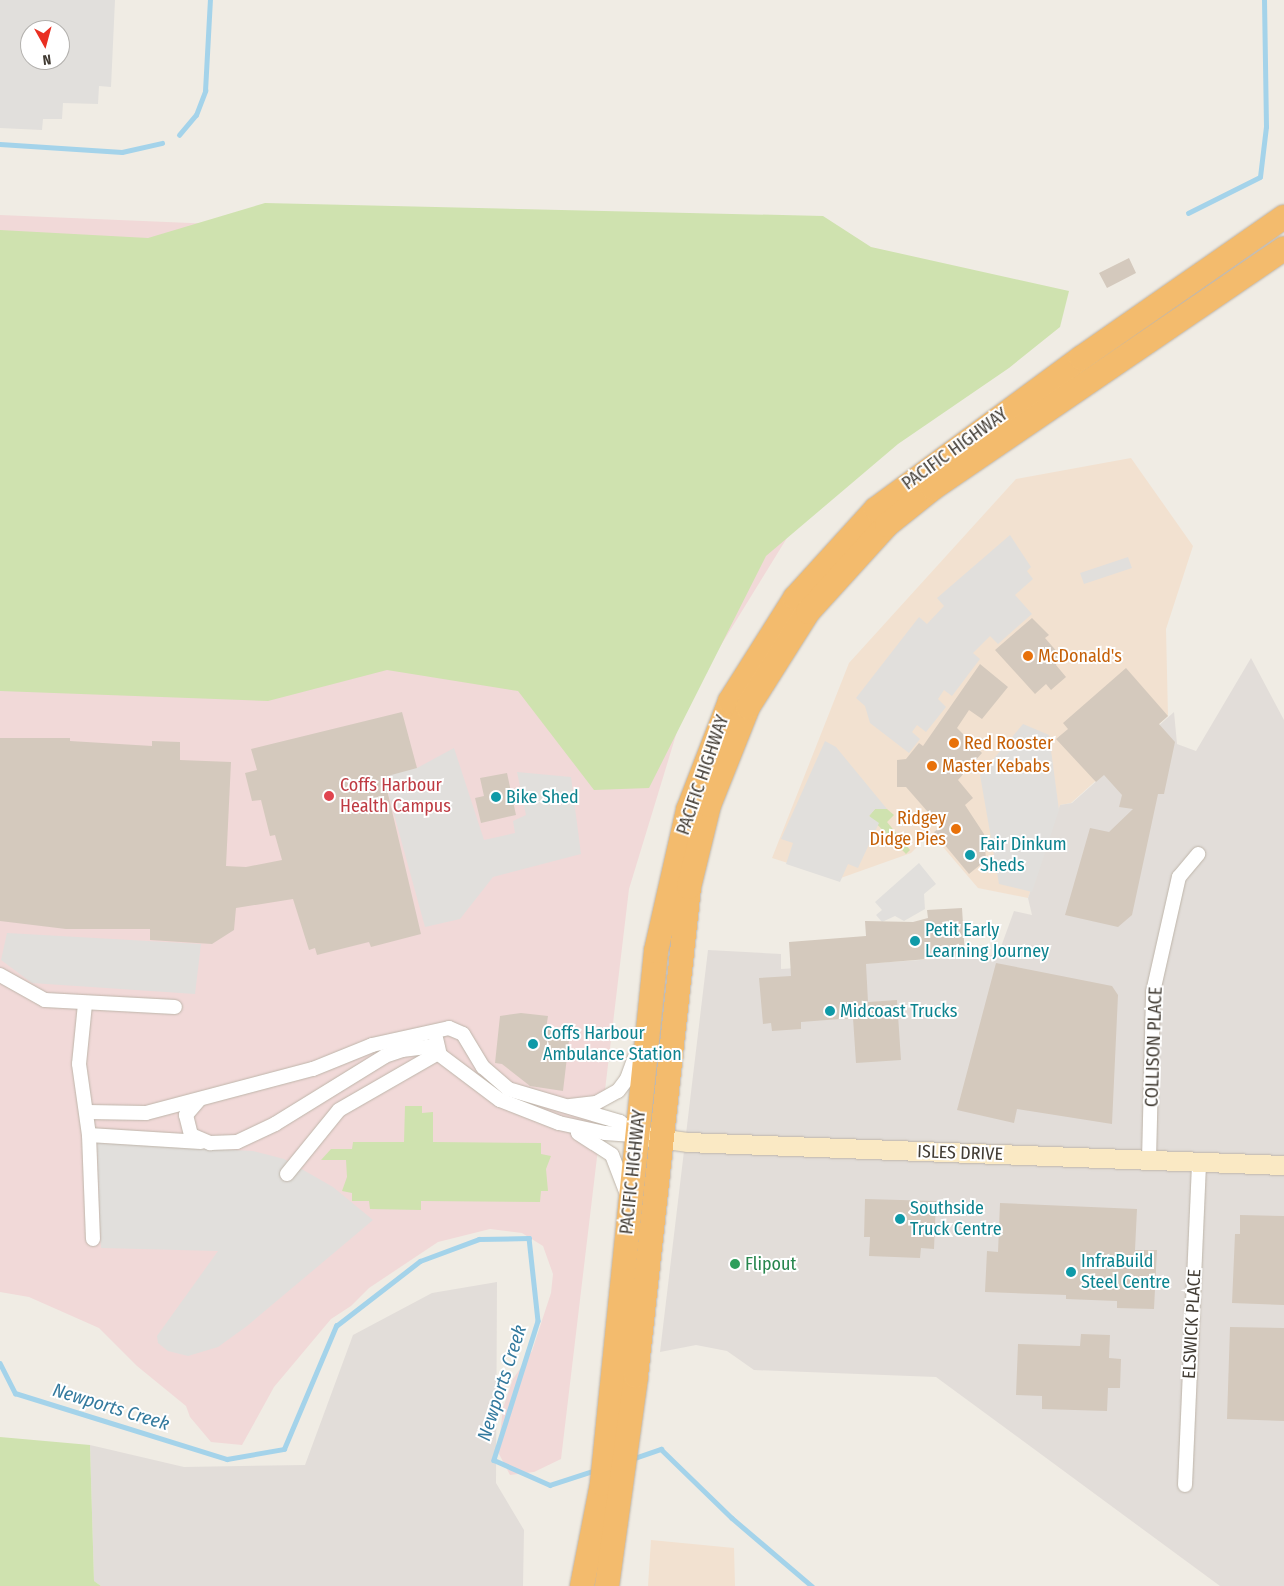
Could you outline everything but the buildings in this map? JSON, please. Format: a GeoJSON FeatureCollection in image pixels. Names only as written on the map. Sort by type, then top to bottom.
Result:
{"type":"FeatureCollection","features":[{"type":"Feature","properties":{"kind":"highway","name":"PACIFIC HIGHWAY"},"geometry":{"type":"LineString","coordinates":[[617,1442],[629,1201],[648,1014],[661,924],[688,810],[730,702],[795,598],[850,534],[907,484],[1284,217]]}},
{"type":"Feature","properties":{"kind":"highway","name":"PACIFIC HIGHWAY"},"geometry":{"type":"LineString","coordinates":[[607,1586],[617,1442],[663,1139],[681,940],[702,832],[748,707],[808,612],[887,525],[933,488],[1284,249]]}},
{"type":"Feature","properties":{"kind":"highway","name":"PACIFIC HIGHWAY"},"geometry":{"type":"LineString","coordinates":[[582,1586],[613,1481]]}},
{"type":"Feature","properties":{"kind":"street","name":"COLLISON PLACE"},"geometry":{"type":"LineString","coordinates":[[1150,1160],[1153,992],[1179,877],[1198,854]]}},
{"type":"Feature","properties":{"kind":"street"},"geometry":{"type":"LineString","coordinates":[[0,975],[45,1000],[84,1004],[176,1006]]}},
{"type":"Feature","properties":{"kind":"street"},"geometry":{"type":"LineString","coordinates":[[84,1004],[79,1064],[90,1134],[93,1239]]}},
{"type":"Feature","properties":{"kind":"street"},"geometry":{"type":"LineString","coordinates":[[557,1106],[596,1103],[618,1091],[633,1067],[648,1014]]}},
{"type":"Feature","properties":{"kind":"street"},"geometry":{"type":"LineString","coordinates":[[88,1112],[135,1114],[199,1100],[314,1069],[372,1045],[444,1029],[458,1030],[483,1067],[508,1089],[557,1106],[620,1122],[637,1135]]}},
{"type":"Feature","properties":{"kind":"street"},"geometry":{"type":"LineString","coordinates":[[444,1029],[436,1037],[440,1053],[500,1100],[559,1123],[608,1150],[629,1201]]}},
{"type":"Feature","properties":{"kind":"street"},"geometry":{"type":"LineString","coordinates":[[90,1134],[210,1143],[237,1142],[258,1134],[394,1052],[462,1053],[465,1039]]}},
{"type":"Feature","properties":{"kind":"street"},"geometry":{"type":"LineString","coordinates":[[287,1174],[339,1110],[440,1053]]}},
{"type":"Feature","properties":{"kind":"street"},"geometry":{"type":"LineString","coordinates":[[199,1100],[188,1110],[187,1129],[210,1143]]}},
{"type":"Feature","properties":{"kind":"street"},"geometry":{"type":"LineString","coordinates":[[559,1123],[605,1134],[637,1135]]}},
{"type":"Feature","properties":{"kind":"street","name":"ISLES DRIVE"},"geometry":{"type":"LineString","coordinates":[[637,1135],[663,1139],[1284,1166]]}},
{"type":"Feature","properties":{"kind":"street","name":"ELSWICK PLACE"},"geometry":{"type":"LineString","coordinates":[[1185,1486],[1199,1163]]}},
{"type":"Feature","properties":{"kind":"shaded area"},"geometry":{"type":"Polygon","coordinates":[[[0,0],[115,0],[111,87],[99,86],[98,104],[63,103],[62,119],[43,119],[42,130],[0,128],[0,0]]]}},
{"type":"Feature","properties":{"kind":"shaded area","name":"Coffs Harbour Health Campus"},"geometry":{"type":"Polygon","coordinates":[[[0,215],[813,249],[798,520],[686,702],[629,889],[561,1459],[534,1472],[510,1475],[498,1452],[503,1408],[513,1379],[532,1351],[551,1293],[553,1274],[543,1246],[522,1233],[490,1229],[438,1242],[369,1288],[351,1306],[331,1319],[274,1387],[242,1445],[211,1442],[190,1417],[186,1406],[137,1366],[99,1328],[29,1297],[0,1292],[0,215]]]}},
{"type":"Feature","properties":{"kind":"shaded area"},"geometry":{"type":"Polygon","coordinates":[[[1131,458],[1193,546],[1166,629],[1168,716],[1071,803],[1060,805],[1028,898],[978,888],[931,833],[911,853],[838,879],[772,858],[849,663],[1016,479],[1131,458]]]}},
{"type":"Feature","properties":{"kind":"shaded area"},"geometry":{"type":"Polygon","coordinates":[[[1010,535],[1031,567],[1027,571],[1033,579],[1015,595],[1032,614],[998,644],[990,636],[973,653],[980,659],[952,696],[944,690],[938,699],[946,707],[926,732],[917,725],[912,732],[920,739],[909,753],[870,723],[865,706],[856,698],[919,617],[927,624],[944,606],[937,598],[1010,535]]]}},
{"type":"Feature","properties":{"kind":"shaded area"},"geometry":{"type":"Polygon","coordinates":[[[1128,557],[1132,568],[1084,584],[1080,573],[1128,557]]]}},
{"type":"Feature","properties":{"kind":"shaded area"},"geometry":{"type":"Polygon","coordinates":[[[1251,658],[1284,720],[1284,1586],[1220,1586],[936,1377],[754,1370],[727,1351],[696,1345],[660,1352],[708,950],[781,954],[781,969],[998,955],[1014,911],[1032,915],[1028,898],[1060,805],[1072,803],[1174,712],[1177,744],[1196,751],[1251,658]]]}},
{"type":"Feature","properties":{"kind":"shaded area"},"geometry":{"type":"Polygon","coordinates":[[[1023,724],[1049,735],[1059,810],[1032,892],[999,884],[980,775],[1023,724]]]}},
{"type":"Feature","properties":{"kind":"shaded area"},"geometry":{"type":"Polygon","coordinates":[[[825,741],[836,747],[887,809],[875,809],[869,816],[879,823],[858,868],[848,864],[840,882],[786,864],[793,843],[781,839],[825,741]]]}},
{"type":"Feature","properties":{"kind":"shaded area"},"geometry":{"type":"Polygon","coordinates":[[[454,748],[484,840],[515,833],[513,821],[526,815],[517,772],[571,777],[581,854],[493,877],[460,919],[425,927],[389,796],[387,770],[417,768],[454,748]]]}},
{"type":"Feature","properties":{"kind":"shaded area"},"geometry":{"type":"Polygon","coordinates":[[[919,863],[936,884],[924,894],[925,909],[904,921],[895,916],[882,922],[876,915],[882,910],[875,902],[919,863]]]}},
{"type":"Feature","properties":{"kind":"shaded area"},"geometry":{"type":"Polygon","coordinates":[[[7,933],[201,944],[195,994],[32,983],[1,960],[7,933]]]}},
{"type":"Feature","properties":{"kind":"shaded area"},"geometry":{"type":"Polygon","coordinates":[[[97,1143],[253,1151],[284,1159],[333,1187],[373,1220],[247,1326],[218,1347],[188,1356],[168,1351],[158,1343],[157,1336],[218,1251],[101,1248],[97,1143]]]}},
{"type":"Feature","properties":{"kind":"shaded area"},"geometry":{"type":"Polygon","coordinates":[[[497,1282],[496,1483],[524,1530],[523,1586],[101,1586],[94,1581],[90,1445],[184,1467],[305,1465],[353,1335],[432,1293],[497,1282]]]}},
{"type":"Feature","properties":{"kind":"shaded area"},"geometry":{"type":"Polygon","coordinates":[[[651,1540],[734,1548],[735,1586],[648,1586],[651,1540]]]}},
{"type":"Feature","properties":{"kind":"green space"},"geometry":{"type":"Polygon","coordinates":[[[265,203],[823,216],[871,247],[1069,291],[1060,327],[1009,368],[898,444],[766,556],[649,788],[594,790],[518,691],[387,670],[268,701],[0,691],[0,230],[148,238],[265,203]]]}},
{"type":"Feature","properties":{"kind":"green space"},"geometry":{"type":"Polygon","coordinates":[[[875,809],[887,809],[894,815],[887,822],[910,850],[906,854],[869,816],[875,809]]]}},
{"type":"Feature","properties":{"kind":"green space"},"geometry":{"type":"Polygon","coordinates":[[[405,1106],[422,1106],[422,1113],[433,1112],[433,1142],[541,1143],[541,1154],[551,1156],[546,1169],[548,1191],[541,1191],[540,1202],[421,1201],[421,1210],[370,1209],[369,1201],[352,1201],[352,1193],[342,1191],[347,1177],[346,1160],[321,1160],[331,1149],[352,1149],[353,1142],[404,1142],[405,1106]]]}},
{"type":"Feature","properties":{"kind":"green space"},"geometry":{"type":"Polygon","coordinates":[[[0,1437],[90,1445],[94,1581],[101,1586],[0,1586],[0,1437]]]}},
{"type":"Feature","properties":{"kind":"waterway"},"geometry":{"type":"LineString","coordinates":[[179,135],[196,115],[205,91],[210,0]]}},
{"type":"Feature","properties":{"kind":"waterway"},"geometry":{"type":"LineString","coordinates":[[1188,213],[1260,177],[1266,127],[1264,0]]}},
{"type":"Feature","properties":{"kind":"waterway"},"geometry":{"type":"LineString","coordinates":[[0,144],[122,152],[162,143]]}},
{"type":"Feature","properties":{"kind":"waterway","name":"Newports Creek"},"geometry":{"type":"LineString","coordinates":[[0,1363],[15,1393],[227,1459],[284,1449],[336,1326],[420,1261],[479,1239],[529,1238],[538,1321],[494,1460],[550,1485],[596,1470]]}},
{"type":"Feature","properties":{"kind":"waterway","name":"Newports Creek"},"geometry":{"type":"LineString","coordinates":[[632,1459],[661,1449],[732,1518],[812,1586]]}},
{"type":"Feature","properties":{"kind":"place","name":"McDonald's"},"geometry":{"type":"Point","coordinates":[1028,656]}},
{"type":"Feature","properties":{"kind":"place","name":"Red Rooster"},"geometry":{"type":"Point","coordinates":[954,743]}},
{"type":"Feature","properties":{"kind":"place","name":"Master Kebabs"},"geometry":{"type":"Point","coordinates":[932,766]}},
{"type":"Feature","properties":{"kind":"place","name":"Coffs Harbour Health Campus"},"geometry":{"type":"Point","coordinates":[329,796]}},
{"type":"Feature","properties":{"kind":"place","name":"Bike Shed"},"geometry":{"type":"Point","coordinates":[496,797]}},
{"type":"Feature","properties":{"kind":"place","name":"Ridgey Didge Pies"},"geometry":{"type":"Point","coordinates":[956,829]}},
{"type":"Feature","properties":{"kind":"place","name":"Fair Dinkum Sheds"},"geometry":{"type":"Point","coordinates":[970,855]}},
{"type":"Feature","properties":{"kind":"place","name":"Petit Early Learning Journey"},"geometry":{"type":"Point","coordinates":[915,941]}},
{"type":"Feature","properties":{"kind":"place","name":"Midcoast Trucks"},"geometry":{"type":"Point","coordinates":[830,1011]}},
{"type":"Feature","properties":{"kind":"place","name":"Coffs Harbour Ambulance Station"},"geometry":{"type":"Point","coordinates":[533,1044]}},
{"type":"Feature","properties":{"kind":"place","name":"Southside Truck Centre"},"geometry":{"type":"Point","coordinates":[900,1219]}},
{"type":"Feature","properties":{"kind":"place","name":"Flipout"},"geometry":{"type":"Point","coordinates":[735,1264]}},
{"type":"Feature","properties":{"kind":"place","name":"InfraBuild Steel Centre"},"geometry":{"type":"Point","coordinates":[1071,1272]}}]}
